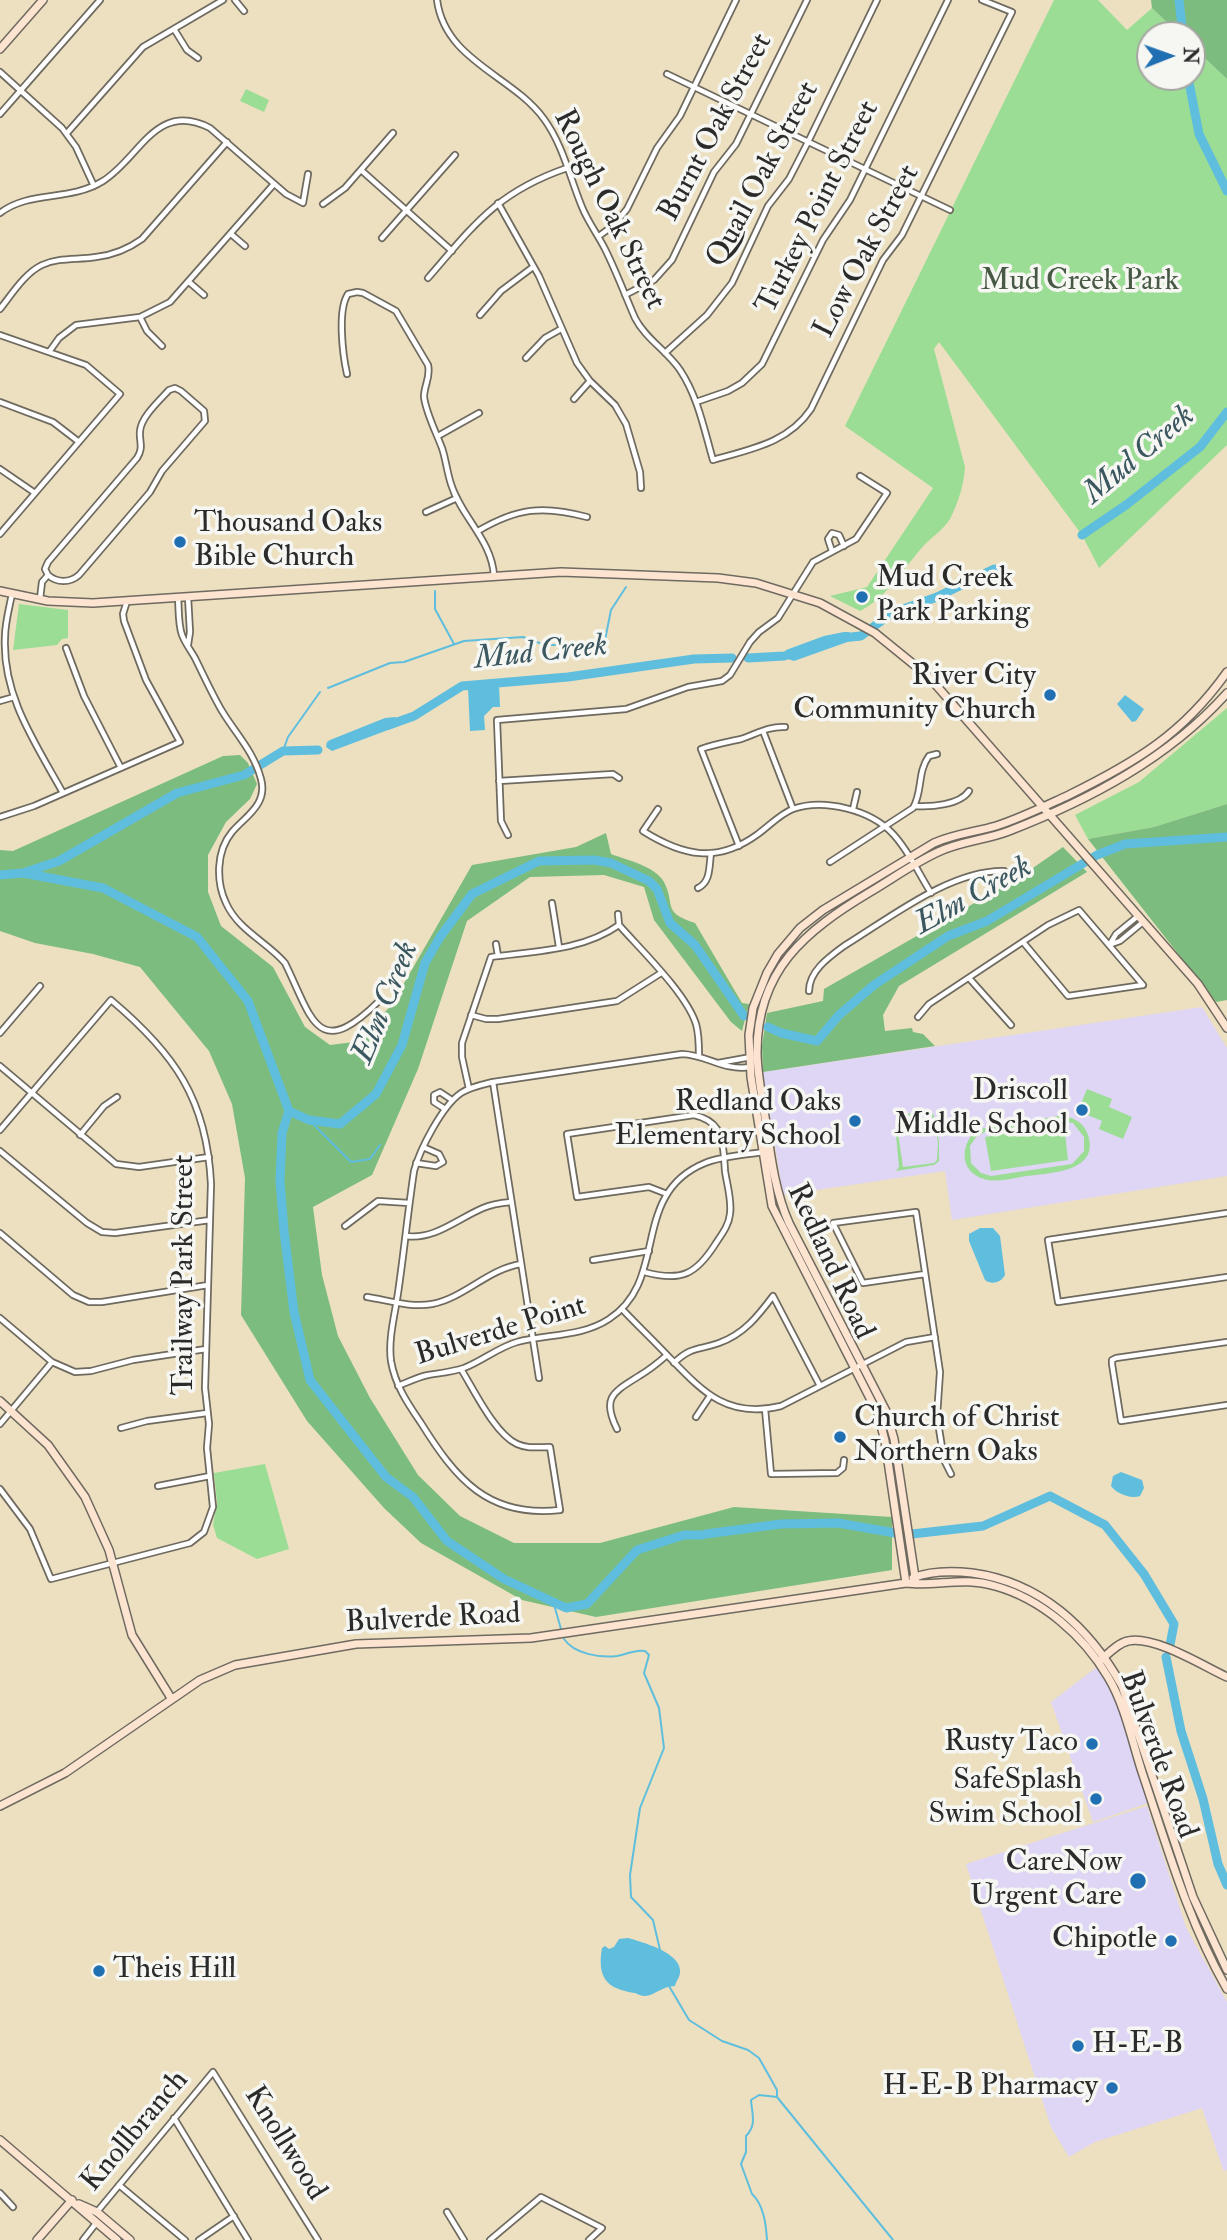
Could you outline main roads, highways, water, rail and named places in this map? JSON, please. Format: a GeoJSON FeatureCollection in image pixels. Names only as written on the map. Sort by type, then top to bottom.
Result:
{"type":"FeatureCollection","features":[{"type":"Feature","properties":{"kind":"main road"},"geometry":{"type":"LineString","coordinates":[[0,50],[43,0]]}},
{"type":"Feature","properties":{"kind":"main road"},"geometry":{"type":"LineString","coordinates":[[0,592],[40,600],[75,603],[599,572],[718,578],[757,583],[795,593],[854,619],[890,643],[928,676],[1198,984],[1227,1028]]}},
{"type":"Feature","properties":{"kind":"main road","name":"Redland Road"},"geometry":{"type":"LineString","coordinates":[[753,1057],[764,1005],[775,976],[786,959],[817,927],[939,851],[998,835],[1122,769],[1150,751],[1182,724],[1226,675]]}},
{"type":"Feature","properties":{"kind":"main road","name":"Redland Road"},"geometry":{"type":"LineString","coordinates":[[906,1583],[883,1431],[878,1415],[781,1227],[773,1194],[754,1066],[753,1009],[767,973],[778,954],[811,919],[934,842],[1047,810],[1110,784],[1146,764],[1204,716],[1227,693]]}},
{"type":"Feature","properties":{"kind":"main road","name":"Redland Road"},"geometry":{"type":"LineString","coordinates":[[773,1194],[886,1411],[892,1429],[915,1580]]}},
{"type":"Feature","properties":{"kind":"main road"},"geometry":{"type":"LineString","coordinates":[[0,1401],[48,1445],[85,1497],[99,1524],[113,1563],[132,1635],[171,1698]]}},
{"type":"Feature","properties":{"kind":"main road","name":"Bulverde Road"},"geometry":{"type":"LineString","coordinates":[[0,1806],[65,1773],[200,1679],[222,1669],[278,1656],[372,1643],[531,1639],[915,1580],[974,1581],[1032,1600],[1101,1660],[1116,1691],[1199,1914],[1227,1970]]}},
{"type":"Feature","properties":{"kind":"main road"},"geometry":{"type":"LineString","coordinates":[[1101,1660],[1122,1643],[1138,1640],[1165,1648],[1227,1677]]}},
{"type":"Feature","properties":{"kind":"main road","name":"Bulverde Road"},"geometry":{"type":"LineString","coordinates":[[1154,1795],[1189,1913],[1227,1989]]}},
{"type":"Feature","properties":{"kind":"main road"},"geometry":{"type":"LineString","coordinates":[[0,2140],[72,2200],[130,2240]]}},
{"type":"Feature","properties":{"kind":"main road"},"geometry":{"type":"LineString","coordinates":[[37,2240],[72,2200]]}},
{"type":"Feature","properties":{"kind":"main road"},"geometry":{"type":"LineString","coordinates":[[96,2217],[117,2240]]}},
{"type":"Feature","properties":{"kind":"water"},"geometry":{"type":"Polygon","coordinates":[[[849,632],[853,640],[794,661],[785,658],[786,650],[824,636],[849,632]]]}},
{"type":"Feature","properties":{"kind":"water"},"geometry":{"type":"Polygon","coordinates":[[[499,685],[500,707],[493,707],[484,716],[485,730],[470,731],[468,688],[499,685]]]}},
{"type":"Feature","properties":{"kind":"water"},"geometry":{"type":"Polygon","coordinates":[[[1125,695],[1144,709],[1136,721],[1132,722],[1117,704],[1125,695]]]}},
{"type":"Feature","properties":{"kind":"water"},"geometry":{"type":"Polygon","coordinates":[[[395,717],[400,723],[396,727],[332,751],[326,747],[330,740],[385,718],[395,717]]]}},
{"type":"Feature","properties":{"kind":"water"},"geometry":{"type":"Polygon","coordinates":[[[980,1228],[993,1228],[1000,1236],[1005,1275],[996,1282],[985,1280],[969,1241],[969,1234],[980,1228]]]}},
{"type":"Feature","properties":{"kind":"water"},"geometry":{"type":"Polygon","coordinates":[[[1121,1472],[1142,1480],[1144,1488],[1140,1496],[1124,1495],[1111,1486],[1113,1476],[1121,1472]]]}},
{"type":"Feature","properties":{"kind":"water"},"geometry":{"type":"Polygon","coordinates":[[[628,1938],[659,1949],[673,1958],[680,1970],[675,1986],[644,1996],[610,1985],[601,1967],[602,1948],[605,1946],[609,1949],[614,1947],[619,1939],[628,1938]]]}},
{"type":"Feature","properties":{"kind":"waterway","name":"Mud Creek"},"geometry":{"type":"LineString","coordinates":[[1179,0],[1181,21]]}},
{"type":"Feature","properties":{"kind":"waterway","name":"Mud Creek"},"geometry":{"type":"LineString","coordinates":[[1191,91],[1199,134],[1227,191]]}},
{"type":"Feature","properties":{"kind":"waterway","name":"Mud Creek"},"geometry":{"type":"LineString","coordinates":[[1082,535],[1126,505],[1200,447],[1227,412]]}},
{"type":"Feature","properties":{"kind":"waterway","name":"Mud Creek"},"geometry":{"type":"LineString","coordinates":[[841,638],[861,636],[892,613],[937,597],[994,569]]}},
{"type":"Feature","properties":{"kind":"waterway"},"geometry":{"type":"LineString","coordinates":[[328,688],[390,663],[404,662],[464,641],[523,637],[545,645],[590,645],[605,640],[611,610],[626,587]]}},
{"type":"Feature","properties":{"kind":"waterway"},"geometry":{"type":"LineString","coordinates":[[435,591],[435,609],[454,644]]}},
{"type":"Feature","properties":{"kind":"waterway","name":"Mud Creek"},"geometry":{"type":"LineString","coordinates":[[748,658],[794,653]]}},
{"type":"Feature","properties":{"kind":"waterway","name":"Mud Creek"},"geometry":{"type":"LineString","coordinates":[[389,725],[414,716],[462,686],[568,677],[694,659],[732,658]]}},
{"type":"Feature","properties":{"kind":"waterway"},"geometry":{"type":"LineString","coordinates":[[283,751],[288,737],[320,692]]}},
{"type":"Feature","properties":{"kind":"waterway","name":"Mud Creek"},"geometry":{"type":"LineString","coordinates":[[0,875],[23,873],[59,861],[177,793],[244,775],[283,751],[318,750]]}},
{"type":"Feature","properties":{"kind":"waterway","name":"Elm Creek"},"geometry":{"type":"LineString","coordinates":[[1222,838],[1227,835]]}},
{"type":"Feature","properties":{"kind":"waterway","name":"Elm Creek"},"geometry":{"type":"LineString","coordinates":[[768,1027],[781,1033],[817,1041],[839,1015],[874,985],[948,936],[987,921],[1097,855],[1125,844],[1227,837]]}},
{"type":"Feature","properties":{"kind":"waterway","name":"Elm Creek"},"geometry":{"type":"LineString","coordinates":[[23,873],[103,888],[197,937],[248,1001],[289,1111],[309,1120],[340,1124],[376,1094],[402,1045],[425,963],[440,937],[472,894],[539,861],[594,860],[611,863],[649,881],[657,889],[670,923],[695,945],[744,1016]]}},
{"type":"Feature","properties":{"kind":"waterway"},"geometry":{"type":"LineString","coordinates":[[289,1111],[282,1133],[280,1181],[294,1312],[310,1380],[386,1477],[413,1497],[447,1541],[504,1579],[566,1608],[587,1604],[637,1550],[684,1535],[702,1535]]}},
{"type":"Feature","properties":{"kind":"waterway"},"geometry":{"type":"LineString","coordinates":[[309,1120],[351,1162],[370,1159],[380,1145]]}},
{"type":"Feature","properties":{"kind":"waterway"},"geometry":{"type":"LineString","coordinates":[[912,1534],[983,1526],[1050,1496],[1105,1525],[1144,1574],[1174,1624],[1170,1645]]}},
{"type":"Feature","properties":{"kind":"waterway"},"geometry":{"type":"LineString","coordinates":[[706,1534],[781,1524],[838,1523],[895,1533]]}},
{"type":"Feature","properties":{"kind":"waterway"},"geometry":{"type":"LineString","coordinates":[[553,1601],[561,1629]]}},
{"type":"Feature","properties":{"kind":"waterway"},"geometry":{"type":"LineString","coordinates":[[564,1639],[574,1648],[595,1655],[617,1656],[635,1651],[645,1651],[649,1655],[644,1673],[659,1708],[664,1748],[640,1808],[630,1875],[631,1897],[653,1920],[660,1950]]}},
{"type":"Feature","properties":{"kind":"waterway"},"geometry":{"type":"LineString","coordinates":[[1166,1657],[1181,1731],[1203,1799],[1218,1864],[1227,1885]]}},
{"type":"Feature","properties":{"kind":"waterway"},"geometry":{"type":"LineString","coordinates":[[669,1986],[689,2020],[722,2041],[748,2050],[759,2058],[777,2090],[777,2097],[759,2095],[751,2100],[753,2123],[746,2136],[746,2152],[741,2164],[752,2194],[762,2209],[767,2240]]}},
{"type":"Feature","properties":{"kind":"waterway"},"geometry":{"type":"LineString","coordinates":[[777,2097],[893,2240]]}},
{"type":"Feature","properties":{"kind":"place","name":"Thousand Oaks Bible Church"},"geometry":{"type":"Point","coordinates":[180,542]}},
{"type":"Feature","properties":{"kind":"place","name":"Mud Creek Park Parking"},"geometry":{"type":"Point","coordinates":[862,597]}},
{"type":"Feature","properties":{"kind":"place","name":"River City Community Church"},"geometry":{"type":"Point","coordinates":[1050,695]}},
{"type":"Feature","properties":{"kind":"place","name":"Driscoll Middle School"},"geometry":{"type":"Point","coordinates":[1082,1110]}},
{"type":"Feature","properties":{"kind":"place","name":"Redland Oaks Elementary School"},"geometry":{"type":"Point","coordinates":[855,1121]}},
{"type":"Feature","properties":{"kind":"place","name":"Church of Christ Northern Oaks"},"geometry":{"type":"Point","coordinates":[840,1437]}},
{"type":"Feature","properties":{"kind":"place","name":"Rusty Taco"},"geometry":{"type":"Point","coordinates":[1092,1744]}},
{"type":"Feature","properties":{"kind":"place","name":"SafeSplash Swim School"},"geometry":{"type":"Point","coordinates":[1096,1799]}},
{"type":"Feature","properties":{"kind":"place","name":"CareNow Urgent Care"},"geometry":{"type":"Point","coordinates":[1138,1881]}},
{"type":"Feature","properties":{"kind":"place","name":"Chipotle"},"geometry":{"type":"Point","coordinates":[1171,1941]}},
{"type":"Feature","properties":{"kind":"place","name":"Theis Hill"},"geometry":{"type":"Point","coordinates":[99,1971]}},
{"type":"Feature","properties":{"kind":"place","name":"H-E-B"},"geometry":{"type":"Point","coordinates":[1078,2046]}},
{"type":"Feature","properties":{"kind":"place","name":"H-E-B Pharmacy"},"geometry":{"type":"Point","coordinates":[1112,2088]}},
{"type":"Feature","properties":{"kind":"park label","name":"Mud Creek Park"},"geometry":{"type":"Point","coordinates":[1080,283]}}]}
